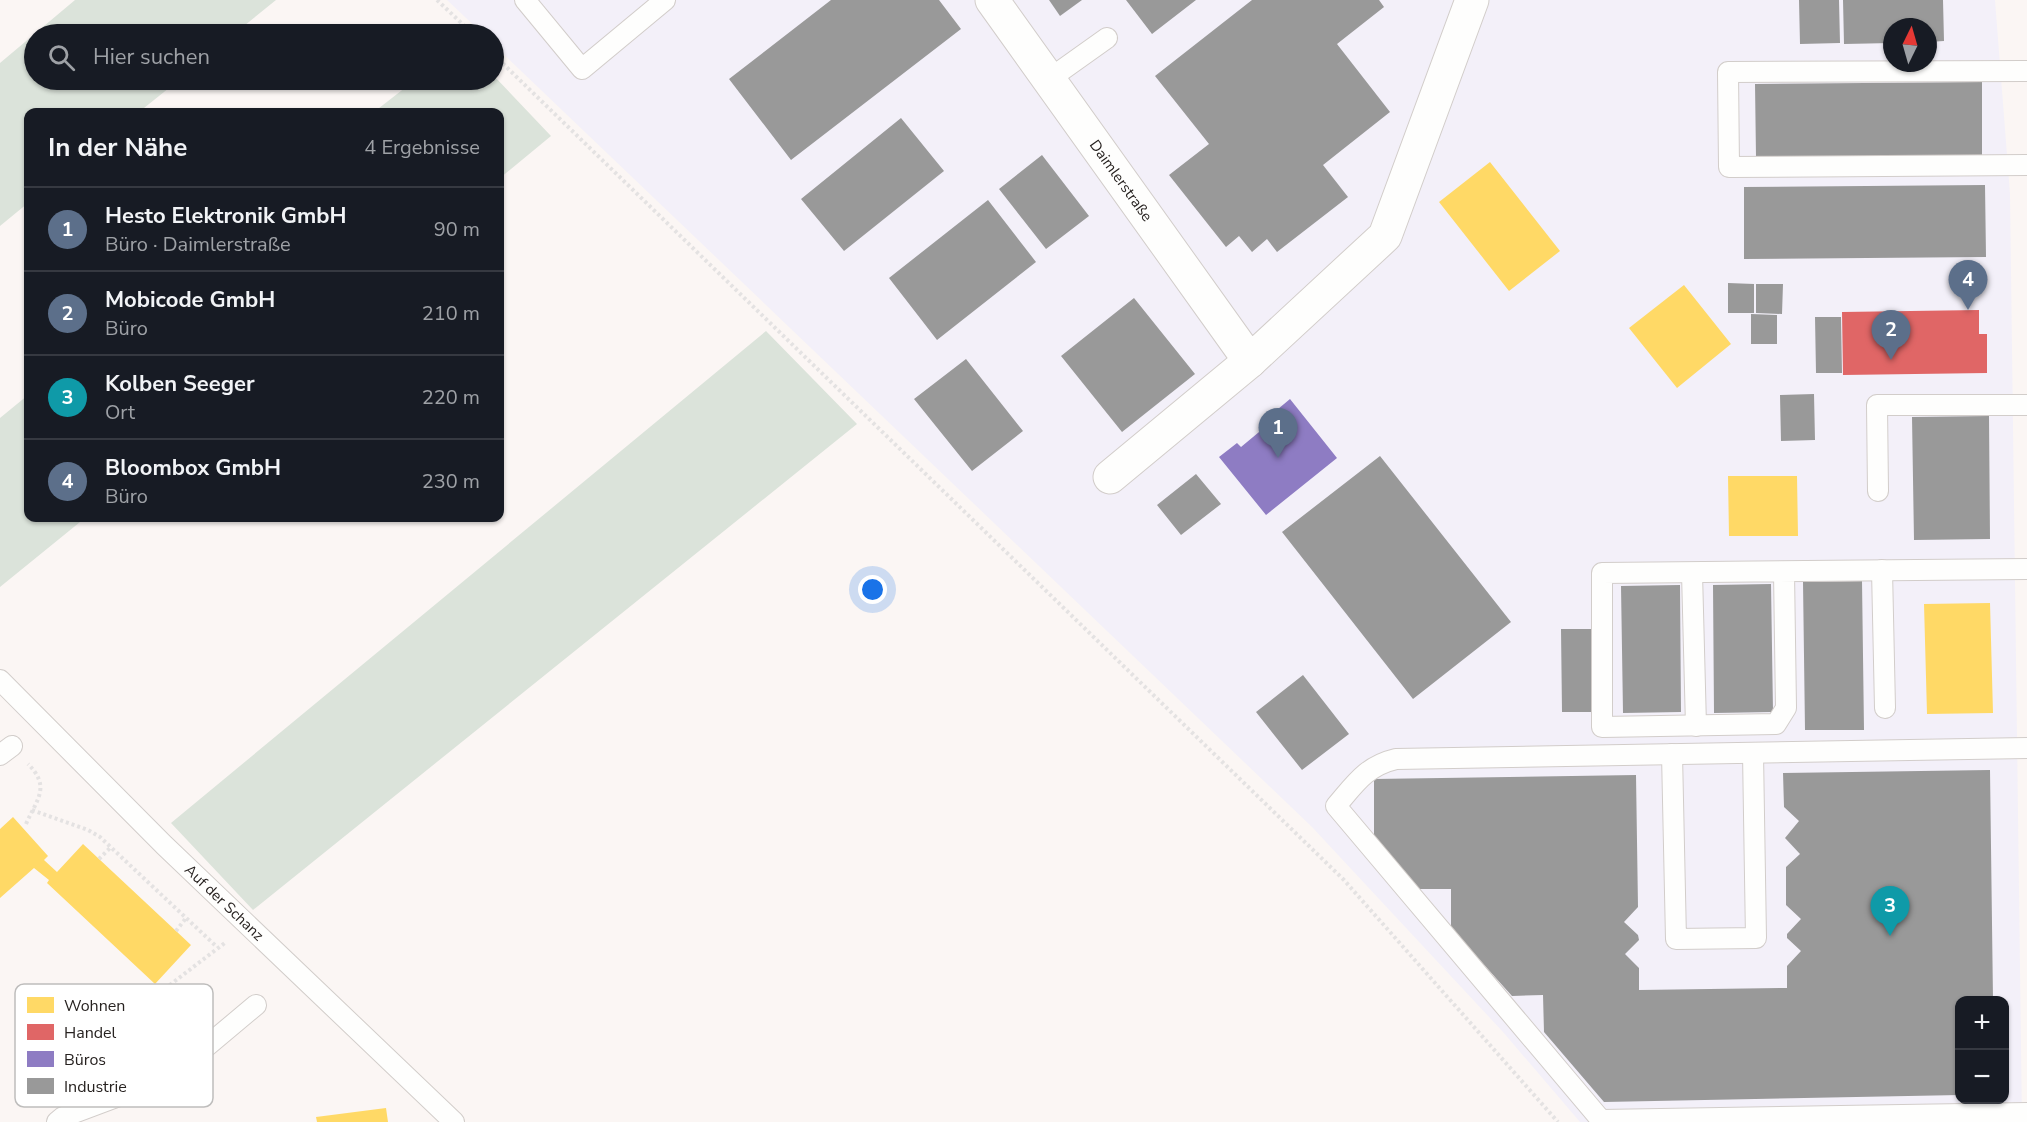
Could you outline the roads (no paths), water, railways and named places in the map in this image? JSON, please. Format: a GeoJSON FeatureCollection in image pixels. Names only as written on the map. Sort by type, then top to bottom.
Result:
{"type":"FeatureCollection","features":[{"type":"Feature","properties":{"kind":"street","name":"Daimlerstraße"},"geometry":{"type":"LineString","coordinates":[[992,0],[1250,361]]}},
{"type":"Feature","properties":{"kind":"street"},"geometry":{"type":"LineString","coordinates":[[1110,477],[1250,361],[1384,236],[1472,0]]}},
{"type":"Feature","properties":{"kind":"lane"},"geometry":{"type":"LineString","coordinates":[[525,0],[582,69],[665,0]]}},
{"type":"Feature","properties":{"kind":"lane"},"geometry":{"type":"LineString","coordinates":[[1048,80],[1107,38]]}},
{"type":"Feature","properties":{"kind":"lane"},"geometry":{"type":"LineString","coordinates":[[2027,71],[1728,72],[1729,167],[2027,165]]}},
{"type":"Feature","properties":{"kind":"lane"},"geometry":{"type":"LineString","coordinates":[[1878,491],[1877,405],[2027,405]]}},
{"type":"Feature","properties":{"kind":"lane"},"geometry":{"type":"LineString","coordinates":[[1784,572],[1786,708],[1776,724],[1602,728],[1602,573],[2027,569]]}},
{"type":"Feature","properties":{"kind":"lane"},"geometry":{"type":"LineString","coordinates":[[1882,570],[1885,708]]}},
{"type":"Feature","properties":{"kind":"lane"},"geometry":{"type":"LineString","coordinates":[[1692,573],[1696,726]]}},
{"type":"Feature","properties":{"kind":"lane","name":"Auf der Schanz"},"geometry":{"type":"LineString","coordinates":[[0,680],[164,845],[454,1122]]}},
{"type":"Feature","properties":{"kind":"lane"},"geometry":{"type":"LineString","coordinates":[[2027,748],[1396,759],[1379,763],[1365,772],[1336,806],[1601,1120],[2027,1113]]}},
{"type":"Feature","properties":{"kind":"lane"},"geometry":{"type":"LineString","coordinates":[[1672,754],[1676,939],[1722,939],[1756,938],[1753,753]]}},
{"type":"Feature","properties":{"kind":"lane"},"geometry":{"type":"LineString","coordinates":[[213,1041],[256,1005]]}},
{"type":"Feature","properties":{"kind":"lane"},"geometry":{"type":"LineString","coordinates":[[57,1122],[63,1117],[90,1107]]}},
{"type":"Feature","properties":{"kind":"place","name":"Bloombox GmbH"},"geometry":{"type":"Point","coordinates":[1968,310]}},
{"type":"Feature","properties":{"kind":"place","name":"Mobicode GmbH"},"geometry":{"type":"Point","coordinates":[1891,360]}},
{"type":"Feature","properties":{"kind":"place","name":"Hesto Elektronik GmbH"},"geometry":{"type":"Point","coordinates":[1278,458]}},
{"type":"Feature","properties":{"kind":"place","name":"Kolben Seeger"},"geometry":{"type":"Point","coordinates":[1890,936]}}]}
